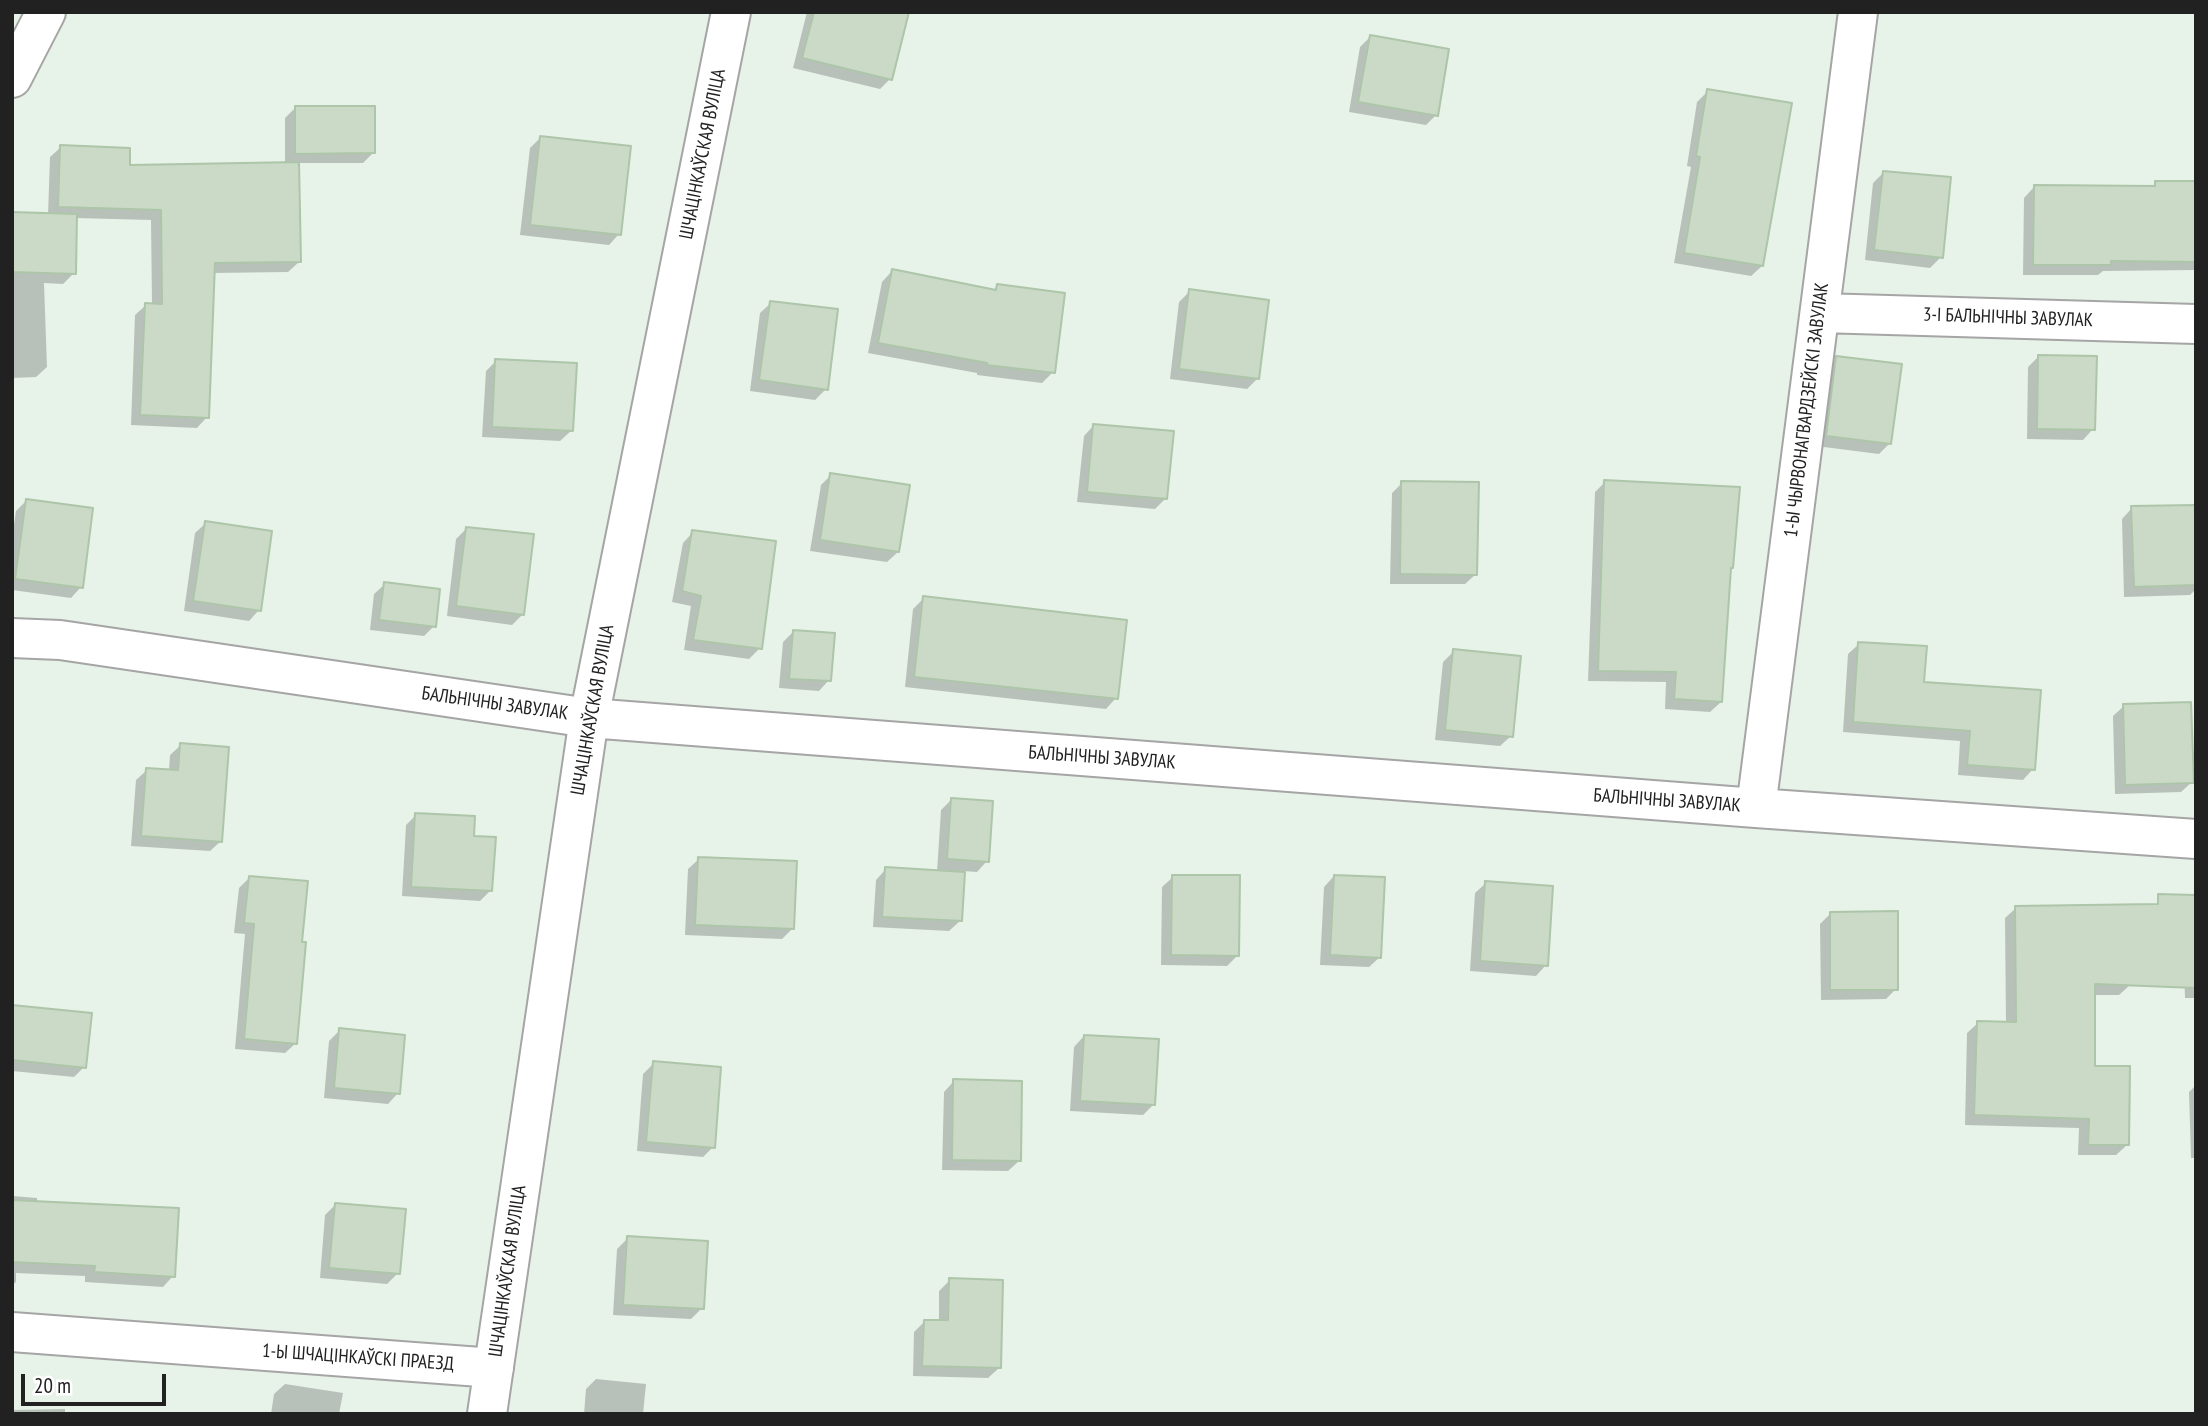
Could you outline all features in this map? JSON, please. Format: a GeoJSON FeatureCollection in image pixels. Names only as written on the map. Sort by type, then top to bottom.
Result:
{"type":"FeatureCollection","features":[{"type":"Feature","properties":{"kind":"street"},"geometry":{"type":"LineString","coordinates":[[12,78],[46,12]]}},
{"type":"Feature","properties":{"kind":"street","name":"ШЧАЦІНКАЎСКАЯ ВУЛІЦА"},"geometry":{"type":"LineString","coordinates":[[487,1414],[589,718],[731,12]]}},
{"type":"Feature","properties":{"kind":"street","name":"1-Ы ЧЫРВОНАГВАРДЗЕЙСКІ ЗАВУЛАК"},"geometry":{"type":"LineString","coordinates":[[1756,808],[1858,12]]}},
{"type":"Feature","properties":{"kind":"street","name":"3-І БАЛЬНІЧНЫ ЗАВУЛАК"},"geometry":{"type":"LineString","coordinates":[[1820,313],[2196,324]]}},
{"type":"Feature","properties":{"kind":"street","name":"БАЛЬНІЧНЫ ЗАВУЛАК"},"geometry":{"type":"LineString","coordinates":[[12,638],[60,640],[589,718],[1756,808],[2196,839]]}},
{"type":"Feature","properties":{"kind":"street","name":"1-Ы ШЧАЦІНКАЎСКІ ПРАЕЗД"},"geometry":{"type":"LineString","coordinates":[[12,1332],[494,1368]]}},
{"type":"Feature","properties":{"kind":"building"},"geometry":{"type":"Polygon","coordinates":[[[814,12],[909,12],[892,80],[802,58],[814,12]]]}},
{"type":"Feature","properties":{"kind":"building"},"geometry":{"type":"Polygon","coordinates":[[[1370,35],[1449,49],[1438,116],[1358,102],[1370,35]]]}},
{"type":"Feature","properties":{"kind":"building"},"geometry":{"type":"Polygon","coordinates":[[[1707,89],[1792,103],[1763,266],[1684,253],[1700,157],[1696,156],[1707,89]]]}},
{"type":"Feature","properties":{"kind":"building"},"geometry":{"type":"Polygon","coordinates":[[[295,106],[375,106],[375,153],[295,154],[295,106]]]}},
{"type":"Feature","properties":{"kind":"building"},"geometry":{"type":"Polygon","coordinates":[[[540,136],[631,146],[621,235],[530,225],[540,136]]]}},
{"type":"Feature","properties":{"kind":"building"},"geometry":{"type":"Polygon","coordinates":[[[60,145],[130,148],[130,165],[299,162],[301,262],[215,263],[209,418],[140,415],[145,303],[162,304],[161,210],[58,207],[60,145]]]}},
{"type":"Feature","properties":{"kind":"building"},"geometry":{"type":"Polygon","coordinates":[[[1883,171],[1951,177],[1943,258],[1874,250],[1883,171]]]}},
{"type":"Feature","properties":{"kind":"building"},"geometry":{"type":"Polygon","coordinates":[[[2155,181],[2196,181],[2196,262],[2111,261],[2111,265],[2033,265],[2034,185],[2155,186],[2155,181]]]}},
{"type":"Feature","properties":{"kind":"building"},"geometry":{"type":"Polygon","coordinates":[[[12,212],[77,214],[76,274],[12,272],[12,212]]]}},
{"type":"Feature","properties":{"kind":"building"},"geometry":{"type":"Polygon","coordinates":[[[892,269],[996,290],[997,284],[1065,293],[1055,373],[986,365],[987,363],[878,343],[892,269]]]}},
{"type":"Feature","properties":{"kind":"building"},"geometry":{"type":"Polygon","coordinates":[[[1189,289],[1269,300],[1259,379],[1179,369],[1189,289]]]}},
{"type":"Feature","properties":{"kind":"building"},"geometry":{"type":"Polygon","coordinates":[[[770,301],[838,309],[828,390],[759,380],[770,301]]]}},
{"type":"Feature","properties":{"kind":"building"},"geometry":{"type":"Polygon","coordinates":[[[2038,355],[2097,356],[2095,430],[2037,429],[2038,355]]]}},
{"type":"Feature","properties":{"kind":"building"},"geometry":{"type":"Polygon","coordinates":[[[1836,356],[1902,364],[1891,444],[1826,436],[1836,356]]]}},
{"type":"Feature","properties":{"kind":"building"},"geometry":{"type":"Polygon","coordinates":[[[495,359],[577,363],[573,431],[492,427],[495,359]]]}},
{"type":"Feature","properties":{"kind":"building"},"geometry":{"type":"Polygon","coordinates":[[[1093,424],[1174,431],[1167,499],[1087,492],[1093,424]]]}},
{"type":"Feature","properties":{"kind":"building"},"geometry":{"type":"Polygon","coordinates":[[[830,473],[910,485],[899,552],[820,540],[830,473]]]}},
{"type":"Feature","properties":{"kind":"building"},"geometry":{"type":"Polygon","coordinates":[[[1604,480],[1740,487],[1731,568],[1722,702],[1674,699],[1676,672],[1598,671],[1604,480]]]}},
{"type":"Feature","properties":{"kind":"building"},"geometry":{"type":"Polygon","coordinates":[[[1401,481],[1479,482],[1477,575],[1400,574],[1401,481]]]}},
{"type":"Feature","properties":{"kind":"building"},"geometry":{"type":"Polygon","coordinates":[[[26,499],[93,508],[83,588],[15,579],[26,499]]]}},
{"type":"Feature","properties":{"kind":"building"},"geometry":{"type":"Polygon","coordinates":[[[2196,505],[2196,585],[2134,587],[2131,506],[2196,505]]]}},
{"type":"Feature","properties":{"kind":"building"},"geometry":{"type":"Polygon","coordinates":[[[205,521],[272,531],[261,611],[193,601],[205,521]]]}},
{"type":"Feature","properties":{"kind":"building"},"geometry":{"type":"Polygon","coordinates":[[[466,527],[534,534],[524,615],[456,606],[466,527]]]}},
{"type":"Feature","properties":{"kind":"building"},"geometry":{"type":"Polygon","coordinates":[[[692,530],[776,541],[762,649],[693,640],[701,596],[682,591],[692,530]]]}},
{"type":"Feature","properties":{"kind":"building"},"geometry":{"type":"Polygon","coordinates":[[[384,582],[440,589],[436,627],[379,620],[384,582]]]}},
{"type":"Feature","properties":{"kind":"building"},"geometry":{"type":"Polygon","coordinates":[[[923,596],[1127,620],[1118,699],[914,677],[923,596]]]}},
{"type":"Feature","properties":{"kind":"building"},"geometry":{"type":"Polygon","coordinates":[[[793,630],[835,633],[831,681],[789,679],[793,630]]]}},
{"type":"Feature","properties":{"kind":"building"},"geometry":{"type":"Polygon","coordinates":[[[1858,642],[1927,646],[1924,682],[2041,690],[2035,770],[1967,765],[1970,731],[1853,722],[1858,642]]]}},
{"type":"Feature","properties":{"kind":"building"},"geometry":{"type":"Polygon","coordinates":[[[1453,649],[1521,656],[1513,737],[1445,730],[1453,649]]]}},
{"type":"Feature","properties":{"kind":"building"},"geometry":{"type":"Polygon","coordinates":[[[2191,702],[2194,783],[2125,785],[2123,704],[2191,702]]]}},
{"type":"Feature","properties":{"kind":"building"},"geometry":{"type":"Polygon","coordinates":[[[180,743],[229,747],[222,842],[141,836],[146,768],[178,770],[180,743]]]}},
{"type":"Feature","properties":{"kind":"building"},"geometry":{"type":"Polygon","coordinates":[[[951,798],[993,801],[989,862],[947,859],[951,798]]]}},
{"type":"Feature","properties":{"kind":"building"},"geometry":{"type":"Polygon","coordinates":[[[415,813],[475,816],[474,836],[496,837],[492,891],[411,887],[415,813]]]}},
{"type":"Feature","properties":{"kind":"building"},"geometry":{"type":"Polygon","coordinates":[[[698,857],[797,861],[794,929],[695,925],[698,857]]]}},
{"type":"Feature","properties":{"kind":"building"},"geometry":{"type":"Polygon","coordinates":[[[885,867],[965,872],[962,921],[882,917],[885,867]]]}},
{"type":"Feature","properties":{"kind":"building"},"geometry":{"type":"Polygon","coordinates":[[[1172,875],[1240,875],[1239,956],[1171,955],[1172,875]]]}},
{"type":"Feature","properties":{"kind":"building"},"geometry":{"type":"Polygon","coordinates":[[[1334,875],[1385,877],[1381,958],[1330,955],[1334,875]]]}},
{"type":"Feature","properties":{"kind":"building"},"geometry":{"type":"Polygon","coordinates":[[[249,876],[308,881],[302,942],[306,942],[297,1044],[244,1039],[254,924],[244,923],[249,876]]]}},
{"type":"Feature","properties":{"kind":"building"},"geometry":{"type":"Polygon","coordinates":[[[1485,881],[1553,886],[1548,966],[1480,961],[1485,881]]]}},
{"type":"Feature","properties":{"kind":"building"},"geometry":{"type":"Polygon","coordinates":[[[2158,894],[2195,895],[2196,988],[2095,984],[2095,1066],[2130,1066],[2129,1145],[2088,1145],[2089,1119],[1974,1115],[1977,1021],[2016,1022],[2015,906],[2158,904],[2158,894]]]}},
{"type":"Feature","properties":{"kind":"building"},"geometry":{"type":"Polygon","coordinates":[[[1898,911],[1898,990],[1830,990],[1830,912],[1898,911]]]}},
{"type":"Feature","properties":{"kind":"building"},"geometry":{"type":"Polygon","coordinates":[[[12,1005],[92,1013],[86,1068],[12,1060],[12,1005]]]}},
{"type":"Feature","properties":{"kind":"building"},"geometry":{"type":"Polygon","coordinates":[[[339,1028],[405,1035],[400,1094],[334,1088],[339,1028]]]}},
{"type":"Feature","properties":{"kind":"building"},"geometry":{"type":"Polygon","coordinates":[[[1084,1035],[1159,1039],[1155,1105],[1080,1101],[1084,1035]]]}},
{"type":"Feature","properties":{"kind":"building"},"geometry":{"type":"Polygon","coordinates":[[[653,1061],[721,1067],[715,1148],[646,1142],[653,1061]]]}},
{"type":"Feature","properties":{"kind":"building"},"geometry":{"type":"Polygon","coordinates":[[[953,1079],[1022,1081],[1021,1161],[952,1160],[953,1079]]]}},
{"type":"Feature","properties":{"kind":"building"},"geometry":{"type":"Polygon","coordinates":[[[12,1200],[179,1208],[175,1277],[94,1272],[95,1266],[12,1262],[12,1200]]]}},
{"type":"Feature","properties":{"kind":"building"},"geometry":{"type":"Polygon","coordinates":[[[335,1203],[406,1209],[400,1274],[329,1268],[335,1203]]]}},
{"type":"Feature","properties":{"kind":"building"},"geometry":{"type":"Polygon","coordinates":[[[627,1236],[708,1241],[704,1309],[623,1305],[627,1236]]]}},
{"type":"Feature","properties":{"kind":"building"},"geometry":{"type":"Polygon","coordinates":[[[949,1278],[1003,1280],[1001,1368],[922,1366],[924,1320],[948,1320],[949,1278]]]}}]}
